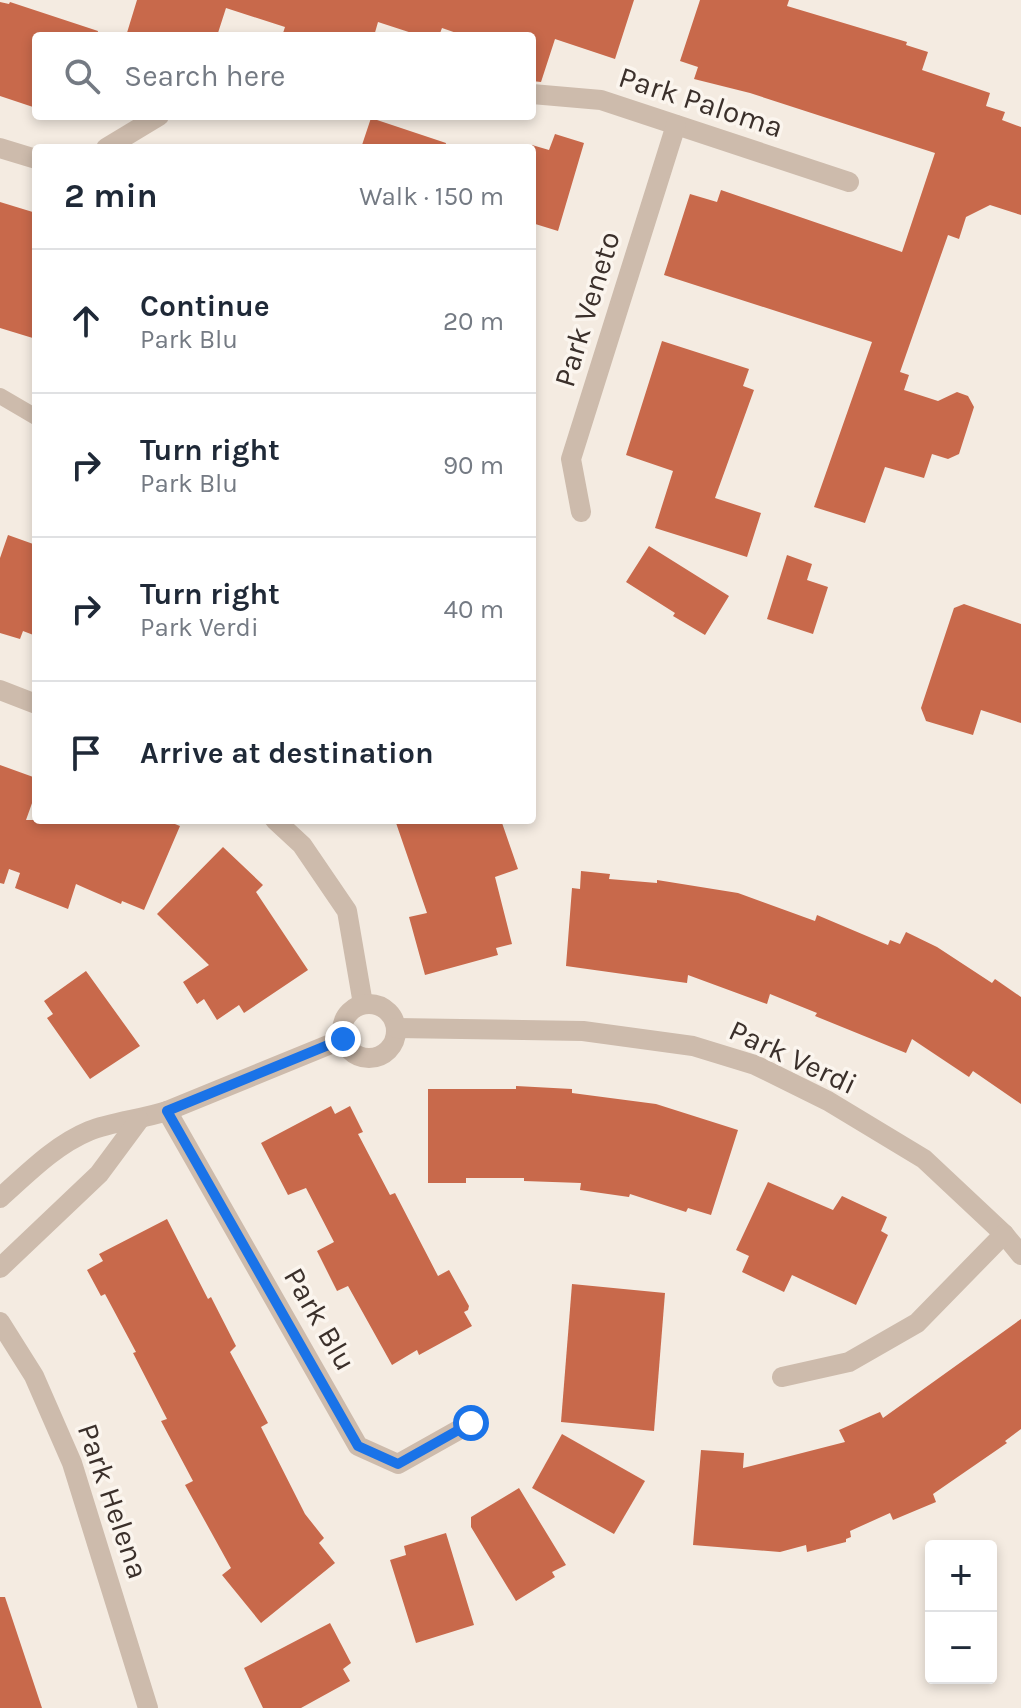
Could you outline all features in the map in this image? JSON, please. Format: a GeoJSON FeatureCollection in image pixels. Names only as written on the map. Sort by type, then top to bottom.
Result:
{"type":"FeatureCollection","features":[{"type":"Feature","properties":{"kind":"street","name":"Park Paloma"},"geometry":{"type":"LineString","coordinates":[[536,94],[601,100],[849,182]]}},
{"type":"Feature","properties":{"kind":"street"},"geometry":{"type":"LineString","coordinates":[[113,144],[152,120]]}},
{"type":"Feature","properties":{"kind":"street","name":"Park Veneto"},"geometry":{"type":"LineString","coordinates":[[581,512],[571,459],[676,125]]}},
{"type":"Feature","properties":{"kind":"street"},"geometry":{"type":"LineString","coordinates":[[0,148],[32,158]]}},
{"type":"Feature","properties":{"kind":"street"},"geometry":{"type":"LineString","coordinates":[[0,690],[32,702]]}},
{"type":"Feature","properties":{"kind":"street"},"geometry":{"type":"LineString","coordinates":[[279,824],[302,845],[347,911],[363,1004]]}},
{"type":"Feature","properties":{"kind":"street"},"geometry":{"type":"LineString","coordinates":[[363,1004],[380,1006],[388,1011],[396,1028],[391,1045],[378,1056],[354,1053],[343,1039],[342,1031],[348,1014],[363,1004]]}},
{"type":"Feature","properties":{"kind":"street","name":"Park Verdi"},"geometry":{"type":"LineString","coordinates":[[396,1028],[583,1031],[693,1046],[755,1065],[828,1101],[924,1159],[1004,1234],[1021,1255]]}},
{"type":"Feature","properties":{"kind":"street"},"geometry":{"type":"LineString","coordinates":[[0,1198],[67,1143],[91,1130],[167,1111],[343,1039]]}},
{"type":"Feature","properties":{"kind":"street","name":"Park Blu"},"geometry":{"type":"LineString","coordinates":[[167,1111],[358,1446],[398,1464],[471,1423]]}},
{"type":"Feature","properties":{"kind":"street"},"geometry":{"type":"LineString","coordinates":[[0,1268],[99,1174],[139,1120]]}},
{"type":"Feature","properties":{"kind":"street"},"geometry":{"type":"LineString","coordinates":[[782,1377],[849,1362],[917,1323],[1004,1234]]}},
{"type":"Feature","properties":{"kind":"street","name":"Park Helena"},"geometry":{"type":"LineString","coordinates":[[0,1322],[34,1376],[72,1463],[148,1708]]}},
{"type":"Feature","properties":{"kind":"lane"},"geometry":{"type":"LineString","coordinates":[[0,396],[32,415]]}},
{"type":"Feature","properties":{"kind":"building"},"geometry":{"type":"Polygon","coordinates":[[[137,0],[634,0],[615,59],[555,39],[541,82],[536,81],[536,32],[454,32],[442,28],[440,32],[409,32],[378,22],[375,32],[283,32],[285,27],[226,8],[218,32],[127,32],[137,0]]]}},
{"type":"Feature","properties":{"kind":"building"},"geometry":{"type":"Polygon","coordinates":[[[700,0],[789,0],[787,6],[907,42],[906,45],[928,52],[922,70],[990,93],[986,106],[1005,112],[1002,120],[1021,127],[1021,215],[990,205],[966,217],[959,239],[948,235],[900,372],[909,375],[904,390],[938,401],[957,392],[968,396],[974,407],[959,454],[948,459],[932,454],[924,478],[885,467],[865,523],[814,507],[872,342],[664,275],[690,194],[717,202],[721,190],[902,252],[935,153],[750,93],[694,79],[698,67],[680,61],[700,0]]]}},
{"type":"Feature","properties":{"kind":"building"},"geometry":{"type":"Polygon","coordinates":[[[0,2],[10,2],[98,31],[32,32],[32,107],[0,96],[0,2]]]}},
{"type":"Feature","properties":{"kind":"building"},"geometry":{"type":"Polygon","coordinates":[[[370,120],[446,143],[446,144],[362,144],[370,120]]]}},
{"type":"Feature","properties":{"kind":"building"},"geometry":{"type":"Polygon","coordinates":[[[555,134],[584,143],[558,231],[536,224],[536,146],[549,150],[555,134]]]}},
{"type":"Feature","properties":{"kind":"building"},"geometry":{"type":"Polygon","coordinates":[[[0,202],[32,212],[32,338],[0,328],[0,202]]]}},
{"type":"Feature","properties":{"kind":"building"},"geometry":{"type":"Polygon","coordinates":[[[662,341],[749,369],[743,386],[754,390],[715,498],[761,513],[747,557],[655,528],[673,471],[626,455],[662,341]]]}},
{"type":"Feature","properties":{"kind":"building"},"geometry":{"type":"Polygon","coordinates":[[[8,535],[32,544],[32,634],[23,631],[20,639],[0,633],[0,558],[8,535]]]}},
{"type":"Feature","properties":{"kind":"building"},"geometry":{"type":"Polygon","coordinates":[[[649,546],[729,596],[705,635],[626,582],[649,546]]]}},
{"type":"Feature","properties":{"kind":"building"},"geometry":{"type":"Polygon","coordinates":[[[787,555],[812,564],[807,580],[828,587],[813,634],[767,619],[787,555]]]}},
{"type":"Feature","properties":{"kind":"building"},"geometry":{"type":"Polygon","coordinates":[[[964,604],[1021,624],[1021,723],[981,710],[973,735],[926,721],[921,708],[954,608],[964,604]]]}},
{"type":"Feature","properties":{"kind":"building"},"geometry":{"type":"Polygon","coordinates":[[[0,765],[32,777],[32,803],[26,820],[32,820],[32,824],[180,826],[144,910],[122,901],[121,904],[76,884],[68,909],[15,888],[20,873],[9,869],[4,884],[0,883],[0,765]]]}},
{"type":"Feature","properties":{"kind":"building"},"geometry":{"type":"Polygon","coordinates":[[[396,824],[502,824],[518,869],[495,877],[512,944],[496,948],[498,955],[425,975],[409,917],[427,913],[396,824]]]}},
{"type":"Feature","properties":{"kind":"building"},"geometry":{"type":"Polygon","coordinates":[[[223,847],[263,885],[256,892],[308,970],[244,1013],[239,1005],[217,1020],[204,999],[197,1004],[183,982],[209,965],[157,914],[223,847]]]}},
{"type":"Feature","properties":{"kind":"building"},"geometry":{"type":"Polygon","coordinates":[[[581,871],[610,874],[609,879],[657,883],[657,880],[738,893],[815,921],[817,915],[888,945],[890,940],[900,944],[906,932],[937,947],[992,983],[995,979],[1021,997],[1021,1104],[973,1071],[969,1077],[912,1039],[906,1053],[770,994],[767,1004],[688,975],[687,983],[566,966],[572,888],[580,889],[581,871]]]}},
{"type":"Feature","properties":{"kind":"building"},"geometry":{"type":"Polygon","coordinates":[[[86,971],[140,1046],[90,1079],[47,1018],[53,1014],[44,1001],[86,971]]]}},
{"type":"Feature","properties":{"kind":"building"},"geometry":{"type":"Polygon","coordinates":[[[516,1086],[572,1089],[572,1093],[656,1104],[738,1130],[711,1215],[688,1208],[686,1212],[630,1194],[629,1197],[580,1190],[581,1183],[524,1181],[524,1178],[466,1178],[466,1183],[428,1183],[428,1089],[516,1089],[516,1086]]]}},
{"type":"Feature","properties":{"kind":"building"},"geometry":{"type":"Polygon","coordinates":[[[331,1106],[335,1114],[350,1106],[363,1132],[358,1134],[390,1195],[395,1193],[438,1276],[449,1270],[469,1306],[464,1312],[472,1326],[419,1355],[417,1350],[392,1365],[348,1286],[337,1291],[317,1251],[334,1242],[306,1188],[288,1195],[261,1143],[331,1106]]]}},
{"type":"Feature","properties":{"kind":"building"},"geometry":{"type":"Polygon","coordinates":[[[768,1182],[833,1210],[842,1196],[887,1217],[881,1231],[888,1235],[856,1305],[792,1275],[784,1292],[742,1272],[749,1256],[736,1250],[768,1182]]]}},
{"type":"Feature","properties":{"kind":"building"},"geometry":{"type":"Polygon","coordinates":[[[167,1219],[236,1346],[230,1352],[268,1423],[261,1427],[305,1514],[324,1538],[319,1543],[335,1563],[261,1623],[222,1575],[231,1568],[185,1485],[193,1481],[161,1421],[167,1419],[105,1294],[101,1296],[87,1270],[103,1261],[99,1254],[167,1219]]]}},
{"type":"Feature","properties":{"kind":"building"},"geometry":{"type":"Polygon","coordinates":[[[572,1284],[665,1293],[654,1431],[561,1422],[572,1284]]]}},
{"type":"Feature","properties":{"kind":"building"},"geometry":{"type":"Polygon","coordinates":[[[1021,1319],[1021,1429],[1005,1441],[1007,1443],[933,1494],[936,1502],[893,1520],[890,1513],[850,1531],[851,1537],[846,1542],[807,1552],[806,1545],[780,1552],[693,1545],[701,1450],[744,1453],[743,1468],[845,1442],[839,1430],[880,1412],[883,1418],[1021,1319]]]}},
{"type":"Feature","properties":{"kind":"building"},"geometry":{"type":"Polygon","coordinates":[[[562,1434],[645,1481],[614,1534],[532,1488],[562,1434]]]}},
{"type":"Feature","properties":{"kind":"building"},"geometry":{"type":"Polygon","coordinates":[[[519,1488],[566,1565],[552,1572],[555,1577],[516,1601],[471,1527],[471,1517],[519,1488]]]}},
{"type":"Feature","properties":{"kind":"building"},"geometry":{"type":"Polygon","coordinates":[[[446,1533],[474,1625],[416,1643],[390,1560],[406,1555],[404,1546],[446,1533]]]}},
{"type":"Feature","properties":{"kind":"building"},"geometry":{"type":"Polygon","coordinates":[[[0,1597],[5,1597],[42,1708],[0,1708],[0,1597]]]}},
{"type":"Feature","properties":{"kind":"building"},"geometry":{"type":"Polygon","coordinates":[[[330,1623],[351,1663],[343,1669],[350,1681],[301,1708],[263,1708],[244,1668],[330,1623]]]}},
{"type":"Feature","properties":{"kind":"route"},"geometry":{"type":"LineString","coordinates":[[343,1039],[167,1111],[358,1446],[398,1464],[471,1423]]}}]}
